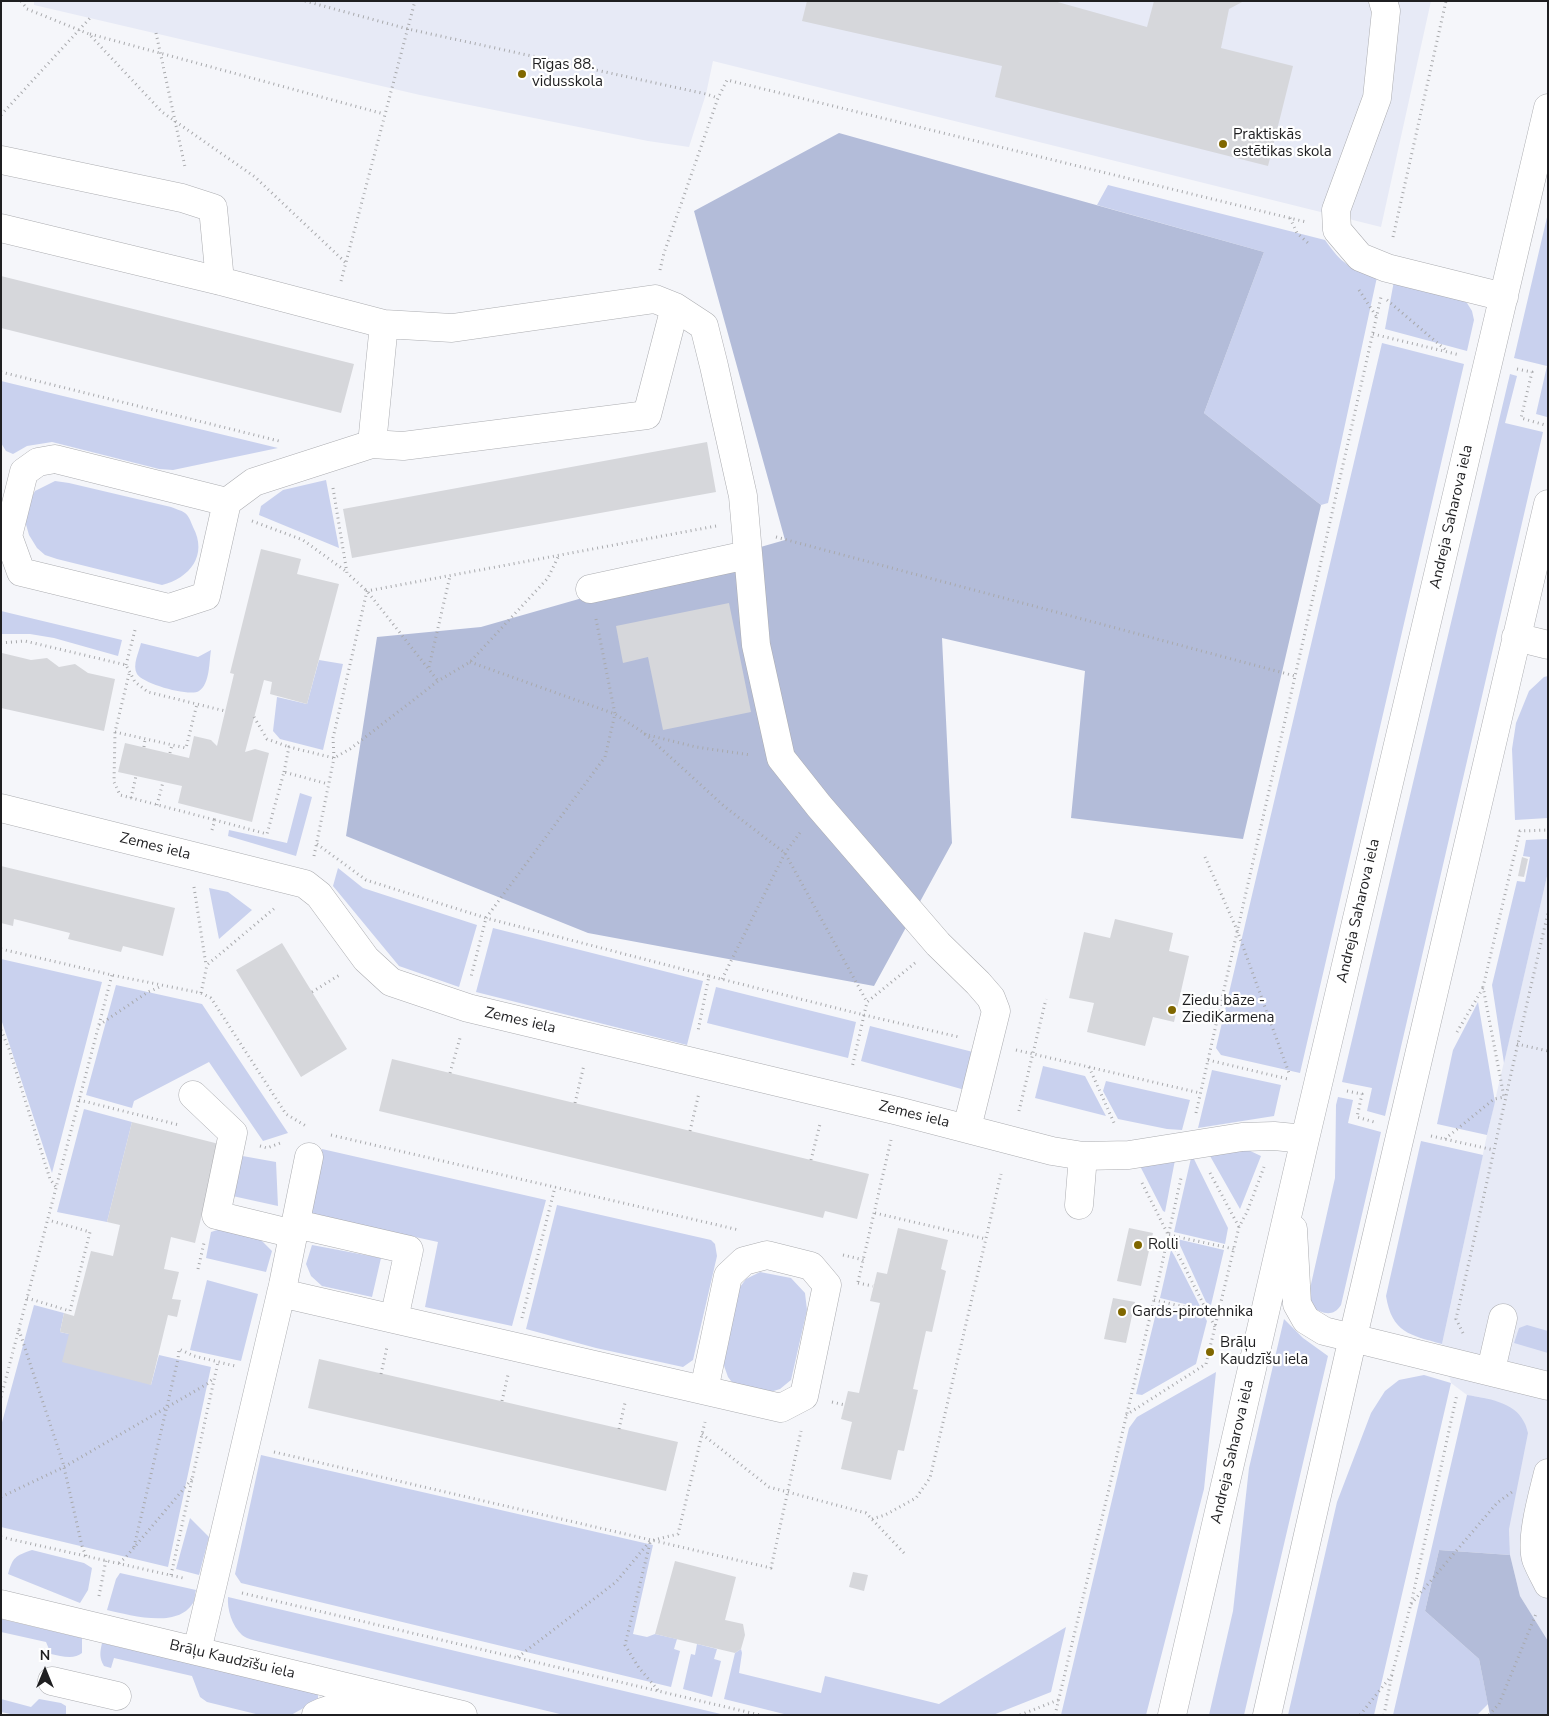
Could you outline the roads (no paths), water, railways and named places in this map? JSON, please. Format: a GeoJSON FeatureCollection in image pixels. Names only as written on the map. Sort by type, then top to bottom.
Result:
{"type":"FeatureCollection","features":[{"type":"Feature","properties":{"kind":"street"},"geometry":{"type":"LineString","coordinates":[[1382,1],[1386,11],[1377,98],[1336,210],[1338,230],[1360,257],[1387,268],[1504,296]]}},
{"type":"Feature","properties":{"kind":"street","name":"Andreja Saharova iela"},"geometry":{"type":"LineString","coordinates":[[1172,1715],[1305,1139],[1548,108]]}},
{"type":"Feature","properties":{"kind":"street"},"geometry":{"type":"LineString","coordinates":[[1,160],[182,198],[213,208],[220,281]]}},
{"type":"Feature","properties":{"kind":"street"},"geometry":{"type":"LineString","coordinates":[[1,228],[220,281],[384,324],[452,328],[665,303],[704,326],[743,496],[756,645],[781,758],[819,806],[938,944],[991,998],[996,1011],[967,1128]]}},
{"type":"Feature","properties":{"kind":"street"},"geometry":{"type":"LineString","coordinates":[[227,502],[55,459],[38,462],[24,472],[8,536],[21,572],[169,608],[206,596],[227,502],[254,482],[372,444],[403,446],[647,415],[665,303]]}},
{"type":"Feature","properties":{"kind":"street"},"geometry":{"type":"LineString","coordinates":[[372,444],[384,324]]}},
{"type":"Feature","properties":{"kind":"street"},"geometry":{"type":"LineString","coordinates":[[1267,1715],[1353,1337],[1548,504]]}},
{"type":"Feature","properties":{"kind":"street"},"geometry":{"type":"LineString","coordinates":[[590,589],[747,542]]}},
{"type":"Feature","properties":{"kind":"street"},"geometry":{"type":"LineString","coordinates":[[1516,637],[1548,645]]}},
{"type":"Feature","properties":{"kind":"street","name":"Zemes iela"},"geometry":{"type":"LineString","coordinates":[[1,808],[305,884],[319,895],[366,959],[391,982],[465,1007],[967,1128],[1052,1151],[1083,1156],[1129,1155],[1242,1137],[1274,1136],[1305,1139]]}},
{"type":"Feature","properties":{"kind":"street"},"geometry":{"type":"LineString","coordinates":[[193,1095],[233,1133],[216,1215],[409,1250],[394,1319]]}},
{"type":"Feature","properties":{"kind":"street"},"geometry":{"type":"LineString","coordinates":[[1079,1205],[1083,1156]]}},
{"type":"Feature","properties":{"kind":"street"},"geometry":{"type":"LineString","coordinates":[[197,1651],[281,1293],[309,1157]]}},
{"type":"Feature","properties":{"kind":"street"},"geometry":{"type":"LineString","coordinates":[[1292,1196],[1297,1304],[1306,1320],[1324,1331],[1491,1370],[1548,1386]]}},
{"type":"Feature","properties":{"kind":"street"},"geometry":{"type":"LineString","coordinates":[[281,1293],[781,1408],[804,1396],[827,1285],[811,1266],[767,1255],[744,1261],[728,1276],[704,1390]]}},
{"type":"Feature","properties":{"kind":"street"},"geometry":{"type":"LineString","coordinates":[[1491,1370],[1503,1318]]}},
{"type":"Feature","properties":{"kind":"street"},"geometry":{"type":"LineString","coordinates":[[1548,1473],[1539,1509],[1536,1558],[1548,1584]]}},
{"type":"Feature","properties":{"kind":"street","name":"Brāļu Kaudzīšu iela"},"geometry":{"type":"LineString","coordinates":[[1,1604],[464,1715]]}},
{"type":"Feature","properties":{"kind":"street"},"geometry":{"type":"LineString","coordinates":[[52,1681],[117,1696]]}},
{"type":"Feature","properties":{"kind":"street"},"geometry":{"type":"LineString","coordinates":[[316,1715],[325,1710],[339,1707],[354,1708],[386,1715]]}},
{"type":"Feature","properties":{"kind":"place","name":"Rīgas 88. vidusskola"},"geometry":{"type":"Point","coordinates":[522,74]}},
{"type":"Feature","properties":{"kind":"place","name":"Praktiskās estētikas skola"},"geometry":{"type":"Point","coordinates":[1223,144]}},
{"type":"Feature","properties":{"kind":"place","name":"Ziedu bāze - ZiediKarmena"},"geometry":{"type":"Point","coordinates":[1172,1010]}},
{"type":"Feature","properties":{"kind":"place","name":"Rolli"},"geometry":{"type":"Point","coordinates":[1138,1245]}},
{"type":"Feature","properties":{"kind":"place","name":"Gards-pirotehnika"},"geometry":{"type":"Point","coordinates":[1122,1312]}},
{"type":"Feature","properties":{"kind":"place","name":"Brāļu Kaudzīšu iela"},"geometry":{"type":"Point","coordinates":[1210,1352]}}]}
